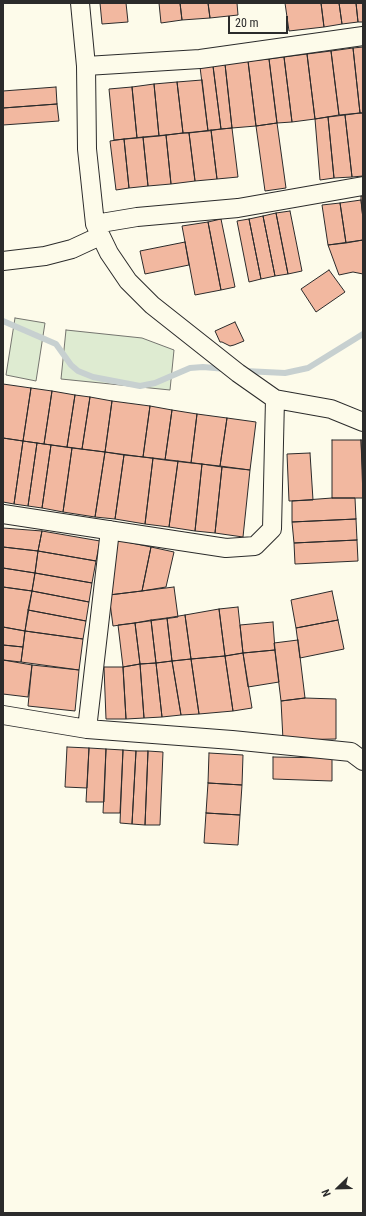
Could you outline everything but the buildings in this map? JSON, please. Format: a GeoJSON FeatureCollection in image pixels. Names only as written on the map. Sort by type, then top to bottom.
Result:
{"type":"FeatureCollection","features":[{"type":"Feature","properties":{"kind":"street"},"geometry":{"type":"LineString","coordinates":[[80,3],[86,66],[87,149],[98,230],[108,253],[128,281],[152,305],[238,373],[275,398],[331,409],[363,422]]}},
{"type":"Feature","properties":{"kind":"street"},"geometry":{"type":"LineString","coordinates":[[86,66],[200,59],[363,36]]}},
{"type":"Feature","properties":{"kind":"street"},"geometry":{"type":"LineString","coordinates":[[3,261],[52,254],[72,249],[98,230],[137,217],[238,208],[363,186]]}},
{"type":"Feature","properties":{"kind":"street"},"geometry":{"type":"LineString","coordinates":[[3,514],[226,548],[255,546],[272,529],[275,398]]}},
{"type":"Feature","properties":{"kind":"street"},"geometry":{"type":"LineString","coordinates":[[87,729],[110,530]]}},
{"type":"Feature","properties":{"kind":"street"},"geometry":{"type":"LineString","coordinates":[[3,714],[87,729],[232,740],[351,752],[363,761]]}},
{"type":"Feature","properties":{"kind":"green space"},"geometry":{"type":"Polygon","coordinates":[[[15,318],[45,323],[36,381],[6,375],[15,318]]]}},
{"type":"Feature","properties":{"kind":"green space"},"geometry":{"type":"Polygon","coordinates":[[[66,330],[142,338],[174,350],[170,390],[61,379],[66,330]]]}},
{"type":"Feature","properties":{"kind":"waterway"},"geometry":{"type":"LineString","coordinates":[[3,321],[56,344],[71,365],[78,371],[93,377],[140,386],[155,383],[190,368],[203,367],[226,369]]}},
{"type":"Feature","properties":{"kind":"waterway"},"geometry":{"type":"LineString","coordinates":[[245,371],[285,373],[308,368],[363,334]]}}]}
